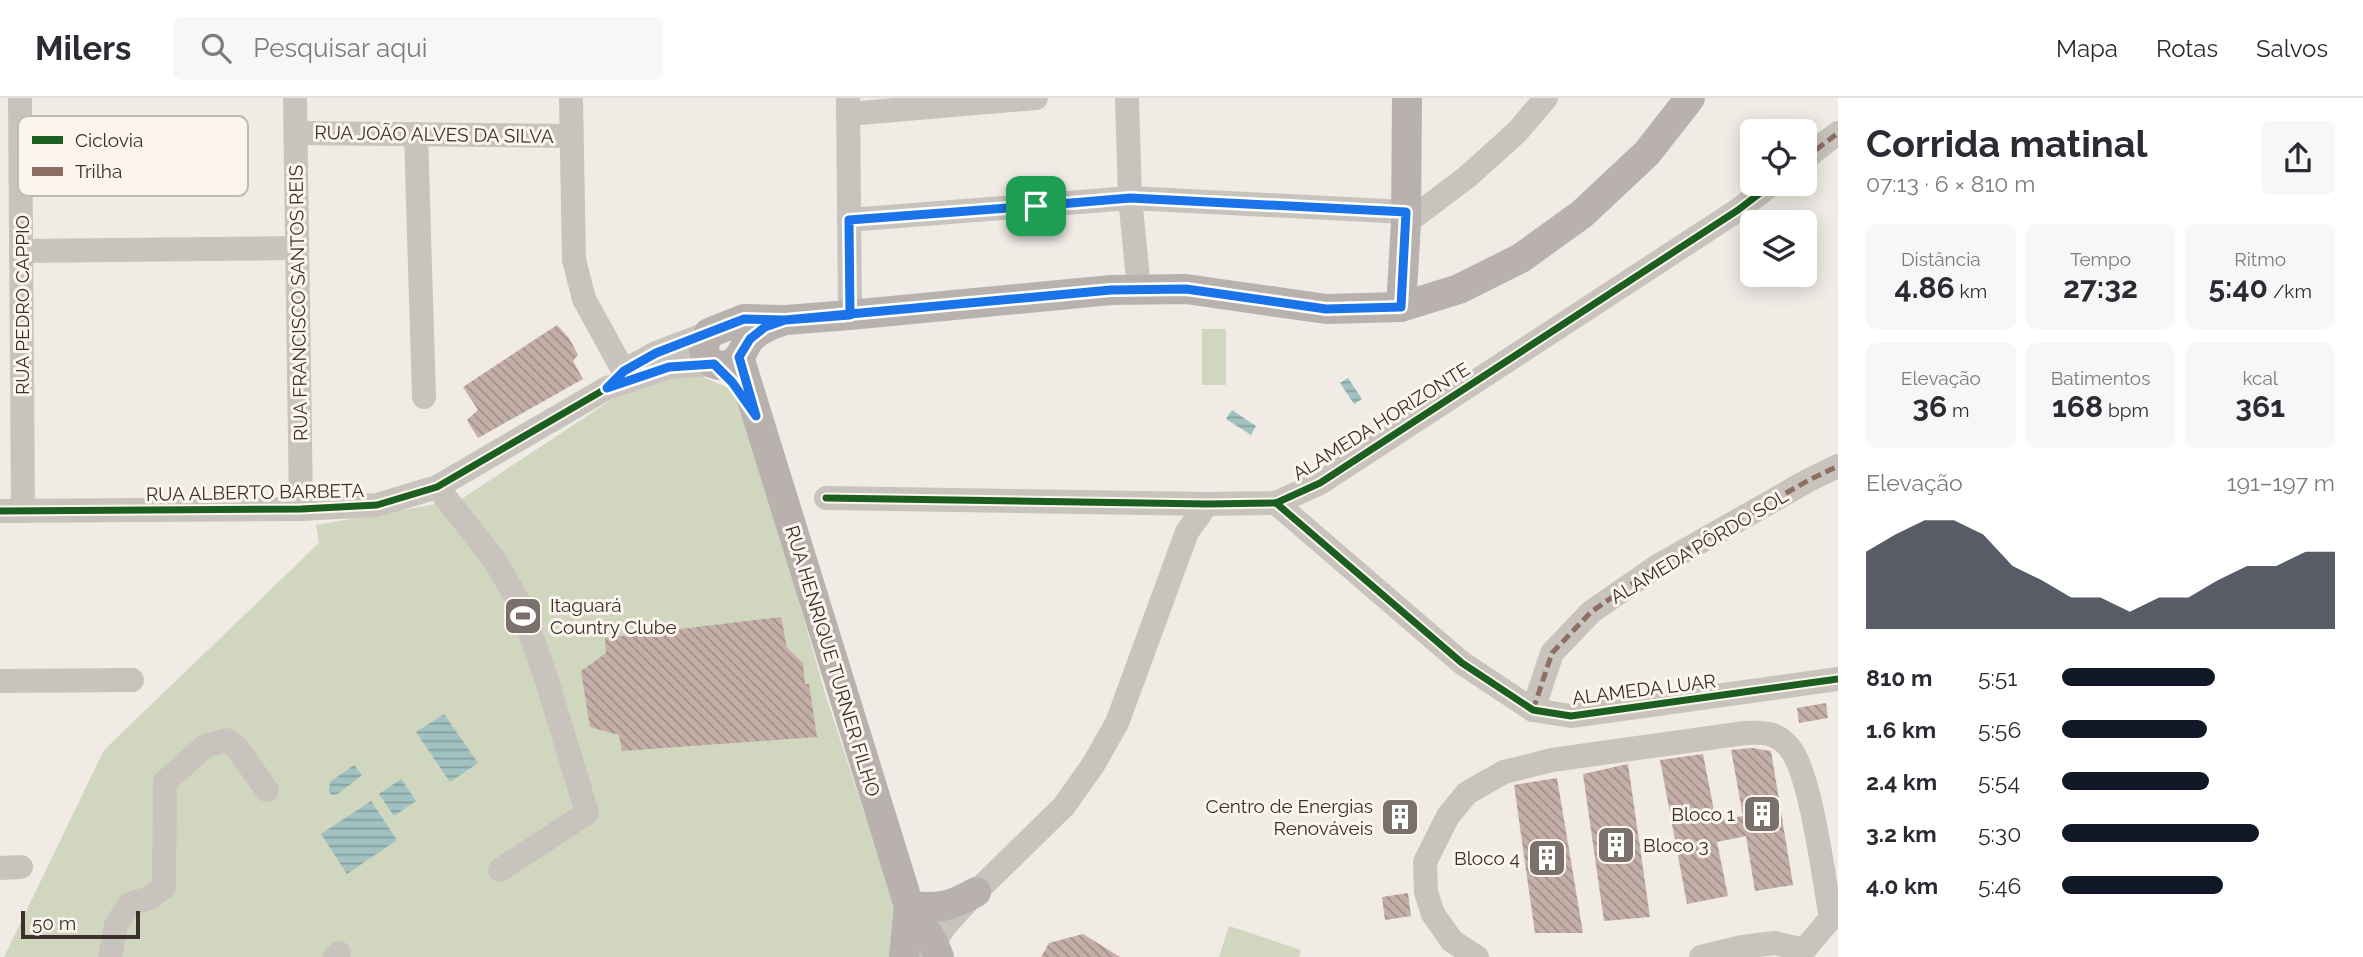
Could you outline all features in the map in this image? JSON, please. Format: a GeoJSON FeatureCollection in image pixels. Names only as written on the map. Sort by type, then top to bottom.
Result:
{"type":"FeatureCollection","features":[{"type":"Feature","properties":{"kind":"main road"},"geometry":{"type":"LineString","coordinates":[[1401,307],[1406,217],[1407,98]]}},
{"type":"Feature","properties":{"kind":"main road"},"geometry":{"type":"LineString","coordinates":[[715,331],[744,319],[785,320],[1139,289],[1186,289],[1326,309],[1401,307],[1459,289],[1521,258],[1582,214],[1647,153],[1690,98]]}},
{"type":"Feature","properties":{"kind":"main road"},"geometry":{"type":"LineString","coordinates":[[727,360],[765,327],[785,320]]}},
{"type":"Feature","properties":{"kind":"main road","name":"RUA HENRIQUE TURNER FILHO"},"geometry":{"type":"LineString","coordinates":[[715,331],[733,331],[741,341],[727,360],[732,382],[756,416],[909,906],[936,953]]}},
{"type":"Feature","properties":{"kind":"main road"},"geometry":{"type":"LineString","coordinates":[[909,906],[934,908],[954,905],[976,892]]}},
{"type":"Feature","properties":{"kind":"main road","name":"RUA HENRIQUE TURNER FILHO"},"geometry":{"type":"LineString","coordinates":[[904,957],[909,906]]}},
{"type":"Feature","properties":{"kind":"street","name":"RUA PEDRO CAPPIO"},"geometry":{"type":"LineString","coordinates":[[20,98],[20,116]]}},
{"type":"Feature","properties":{"kind":"street","name":"RUA FRANCISCO SANTOS REIS"},"geometry":{"type":"LineString","coordinates":[[295,98],[301,509]]}},
{"type":"Feature","properties":{"kind":"street"},"geometry":{"type":"LineString","coordinates":[[571,98],[574,260],[584,299],[620,380]]}},
{"type":"Feature","properties":{"kind":"street"},"geometry":{"type":"LineString","coordinates":[[850,315],[848,106],[1036,98]]}},
{"type":"Feature","properties":{"kind":"street"},"geometry":{"type":"LineString","coordinates":[[1127,98],[1130,198],[1139,289]]}},
{"type":"Feature","properties":{"kind":"street"},"geometry":{"type":"LineString","coordinates":[[849,220],[1130,198],[1406,217],[1467,177],[1517,132],[1546,98]]}},
{"type":"Feature","properties":{"kind":"street","name":"RUA JOÃO ALVES DA SILVA"},"geometry":{"type":"LineString","coordinates":[[296,133],[572,136]]}},
{"type":"Feature","properties":{"kind":"street"},"geometry":{"type":"LineString","coordinates":[[1817,149],[1838,133]]}},
{"type":"Feature","properties":{"kind":"street"},"geometry":{"type":"LineString","coordinates":[[416,134],[424,397]]}},
{"type":"Feature","properties":{"kind":"street","name":"RUA PEDRO CAPPIO"},"geometry":{"type":"LineString","coordinates":[[11,511],[22,251],[21,196]]}},
{"type":"Feature","properties":{"kind":"street","name":"ALAMEDA HORIZONTE"},"geometry":{"type":"LineString","coordinates":[[826,498],[1276,503],[1320,483],[1756,196]]}},
{"type":"Feature","properties":{"kind":"street"},"geometry":{"type":"LineString","coordinates":[[22,251],[297,248]]}},
{"type":"Feature","properties":{"kind":"street"},"geometry":{"type":"LineString","coordinates":[[620,380],[656,353],[715,331]]}},
{"type":"Feature","properties":{"kind":"street"},"geometry":{"type":"LineString","coordinates":[[620,380],[669,367],[727,360]]}},
{"type":"Feature","properties":{"kind":"street","name":"RUA ALBERTO BARBETA"},"geometry":{"type":"LineString","coordinates":[[11,511],[301,509],[377,505],[437,487],[620,380]]}},
{"type":"Feature","properties":{"kind":"street","name":"ALAMEDA PÔRDO SOL"},"geometry":{"type":"LineString","coordinates":[[1533,710],[1552,653],[1591,612],[1656,567],[1838,466]]}},
{"type":"Feature","properties":{"kind":"street"},"geometry":{"type":"LineString","coordinates":[[437,487],[494,559],[520,606],[548,684],[587,813],[500,870]]}},
{"type":"Feature","properties":{"kind":"street","name":"ALAMEDA LUAR"},"geometry":{"type":"LineString","coordinates":[[1276,503],[1462,663],[1533,710],[1571,716],[1838,679]]}},
{"type":"Feature","properties":{"kind":"street"},"geometry":{"type":"LineString","coordinates":[[936,953],[945,926],[1064,806],[1093,765],[1116,723],[1187,532],[1207,504]]}},
{"type":"Feature","properties":{"kind":"street"},"geometry":{"type":"LineString","coordinates":[[0,681],[132,680]]}},
{"type":"Feature","properties":{"kind":"street"},"geometry":{"type":"LineString","coordinates":[[1477,957],[1452,941],[1433,914],[1426,892],[1425,862],[1448,816],[1467,793],[1504,772],[1552,760],[1768,732],[1789,747],[1803,774],[1834,917],[1805,953],[1775,943],[1742,947],[1701,957]]}},
{"type":"Feature","properties":{"kind":"street"},"geometry":{"type":"LineString","coordinates":[[110,957],[116,925],[130,904],[149,898],[164,887],[165,782],[205,746],[227,740],[236,747],[267,790]]}},
{"type":"Feature","properties":{"kind":"green space"},"geometry":{"type":"Polygon","coordinates":[[[1202,329],[1226,329],[1226,385],[1202,385],[1202,329]]]}},
{"type":"Feature","properties":{"kind":"green space","name":"Itaguará Country Clube"},"geometry":{"type":"Polygon","coordinates":[[[687,370],[740,393],[824,690],[898,917],[894,957],[4,957],[104,750],[319,543],[316,525],[460,500],[643,379],[687,370]]]}},
{"type":"Feature","properties":{"kind":"green space"},"geometry":{"type":"Polygon","coordinates":[[[1229,926],[1301,950],[1299,957],[1219,957],[1229,926]]]}},
{"type":"Feature","properties":{"kind":"water"},"geometry":{"type":"Polygon","coordinates":[[[1348,378],[1362,399],[1354,404],[1340,383],[1348,378]]]}},
{"type":"Feature","properties":{"kind":"water"},"geometry":{"type":"Polygon","coordinates":[[[1232,410],[1256,426],[1251,435],[1226,419],[1232,410]]]}},
{"type":"Feature","properties":{"kind":"water"},"geometry":{"type":"Polygon","coordinates":[[[444,714],[478,763],[450,782],[416,732],[444,714]]]}},
{"type":"Feature","properties":{"kind":"water"},"geometry":{"type":"Polygon","coordinates":[[[354,765],[362,775],[338,794],[332,795],[329,792],[330,782],[354,765]]]}},
{"type":"Feature","properties":{"kind":"water"},"geometry":{"type":"Polygon","coordinates":[[[401,779],[416,801],[394,816],[379,794],[401,779]]]}},
{"type":"Feature","properties":{"kind":"water"},"geometry":{"type":"Polygon","coordinates":[[[371,801],[397,840],[347,874],[321,834],[371,801]]]}},
{"type":"Feature","properties":{"kind":"building"},"geometry":{"type":"Polygon","coordinates":[[[557,325],[569,338],[578,355],[573,361],[583,379],[478,438],[467,420],[478,410],[463,387],[557,325]]]}},
{"type":"Feature","properties":{"kind":"building"},"geometry":{"type":"Polygon","coordinates":[[[781,617],[787,648],[803,663],[817,737],[622,751],[619,735],[590,727],[581,671],[606,653],[605,638],[781,617]]]}},
{"type":"Feature","properties":{"kind":"building"},"geometry":{"type":"Polygon","coordinates":[[[1826,703],[1828,718],[1799,723],[1797,708],[1826,703]]]}},
{"type":"Feature","properties":{"kind":"building"},"geometry":{"type":"Polygon","coordinates":[[[1752,748],[1771,751],[1793,885],[1755,891],[1746,836],[1717,842],[1728,896],[1687,904],[1660,760],[1703,754],[1716,821],[1743,816],[1731,750],[1752,748]]]}},
{"type":"Feature","properties":{"kind":"building","name":"Bloco 3"},"geometry":{"type":"Polygon","coordinates":[[[1628,764],[1650,917],[1604,921],[1583,774],[1628,764]]]}},
{"type":"Feature","properties":{"kind":"building","name":"Bloco 4"},"geometry":{"type":"Polygon","coordinates":[[[1557,778],[1583,933],[1535,933],[1514,785],[1557,778]]]}},
{"type":"Feature","properties":{"kind":"building","name":"Centro de Energias Renováveis"},"geometry":{"type":"Polygon","coordinates":[[[1395,809],[1408,813],[1404,825],[1392,821],[1395,809]]]}},
{"type":"Feature","properties":{"kind":"building"},"geometry":{"type":"Polygon","coordinates":[[[1408,893],[1411,916],[1385,920],[1382,897],[1408,893]]]}},
{"type":"Feature","properties":{"kind":"building"},"geometry":{"type":"Polygon","coordinates":[[[1083,934],[1120,957],[1041,957],[1049,943],[1083,934]]]}},
{"type":"Feature","properties":{"kind":"marked path"},"geometry":{"type":"LineString","coordinates":[[1817,149],[1838,133]]}},
{"type":"Feature","properties":{"kind":"marked path"},"geometry":{"type":"LineString","coordinates":[[1533,710],[1552,653],[1591,612],[1656,567],[1838,466]]}},
{"type":"Feature","properties":{"kind":"cycle path"},"geometry":{"type":"LineString","coordinates":[[826,498],[1276,503],[1320,483],[1756,196]]}},
{"type":"Feature","properties":{"kind":"cycle path"},"geometry":{"type":"LineString","coordinates":[[0,511],[301,509],[377,505],[437,487],[607,388],[669,367],[714,364]]}},
{"type":"Feature","properties":{"kind":"cycle path"},"geometry":{"type":"LineString","coordinates":[[1276,503],[1462,663],[1533,710],[1571,716],[1838,679]]}},
{"type":"Feature","properties":{"kind":"place","name":"Itaguará Country Clube"},"geometry":{"type":"Point","coordinates":[523,616]}},
{"type":"Feature","properties":{"kind":"place","name":"Bloco 1"},"geometry":{"type":"Point","coordinates":[1762,814]}},
{"type":"Feature","properties":{"kind":"place","name":"Centro de Energias Renováveis"},"geometry":{"type":"Point","coordinates":[1400,817]}},
{"type":"Feature","properties":{"kind":"place","name":"Bloco 3"},"geometry":{"type":"Point","coordinates":[1616,845]}},
{"type":"Feature","properties":{"kind":"place","name":"Bloco 4"},"geometry":{"type":"Point","coordinates":[1547,858]}},
{"type":"Feature","properties":{"kind":"route"},"geometry":{"type":"LineString","coordinates":[[1036,206],[849,220],[850,315],[785,320],[744,319],[656,353],[624,371],[607,388],[669,367],[714,364],[741,393],[756,416],[739,357],[750,339],[765,327],[785,320],[850,315],[1111,290],[1186,289],[1326,309],[1401,307],[1406,212],[1130,198],[1036,206]]}}]}
